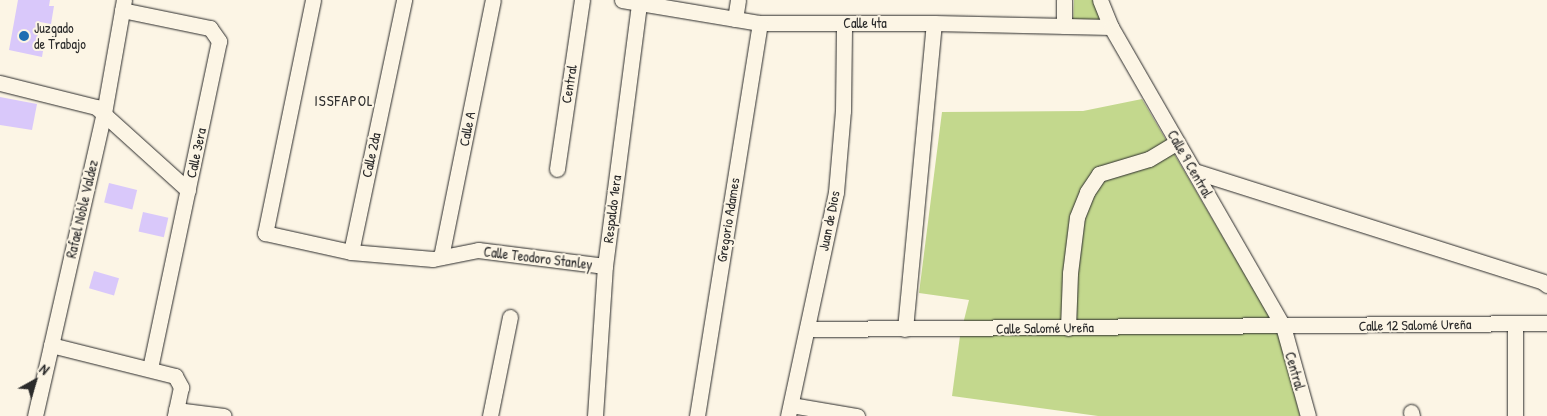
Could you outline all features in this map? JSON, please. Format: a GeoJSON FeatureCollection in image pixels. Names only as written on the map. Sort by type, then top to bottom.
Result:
{"type":"FeatureCollection","features":[{"type":"Feature","properties":{"kind":"street","name":"Calle Teodoro Stanley"},"geometry":{"type":"LineString","coordinates":[[313,0],[265,233],[351,252],[433,259],[478,250],[605,266]]}},
{"type":"Feature","properties":{"kind":"street","name":"Calle 2da"},"geometry":{"type":"LineString","coordinates":[[351,252],[404,0]]}},
{"type":"Feature","properties":{"kind":"street","name":"Calle A"},"geometry":{"type":"LineString","coordinates":[[441,257],[493,0]]}},
{"type":"Feature","properties":{"kind":"street","name":"Central"},"geometry":{"type":"LineString","coordinates":[[557,169],[582,0]]}},
{"type":"Feature","properties":{"kind":"street","name":"Calle 4ta"},"geometry":{"type":"LineString","coordinates":[[622,0],[760,24],[934,23],[1111,27]]}},
{"type":"Feature","properties":{"kind":"street"},"geometry":{"type":"LineString","coordinates":[[735,19],[738,0]]}},
{"type":"Feature","properties":{"kind":"street"},"geometry":{"type":"LineString","coordinates":[[1064,0],[1064,26]]}},
{"type":"Feature","properties":{"kind":"street","name":"Calle 9 Central"},"geometry":{"type":"LineString","coordinates":[[1100,0],[1111,27],[1282,326]]}},
{"type":"Feature","properties":{"kind":"street","name":"Respaldo 1era"},"geometry":{"type":"LineString","coordinates":[[595,416],[605,266],[639,3]]}},
{"type":"Feature","properties":{"kind":"street","name":"Rafael Noble Valdez"},"geometry":{"type":"LineString","coordinates":[[35,416],[104,114],[123,5]]}},
{"type":"Feature","properties":{"kind":"street","name":"Calle 3era"},"geometry":{"type":"LineString","coordinates":[[123,5],[210,28],[219,42],[150,368]]}},
{"type":"Feature","properties":{"kind":"street","name":"Juan de Dios"},"geometry":{"type":"LineString","coordinates":[[790,410],[836,192],[843,111],[844,23]]}},
{"type":"Feature","properties":{"kind":"street"},"geometry":{"type":"LineString","coordinates":[[906,329],[934,23]]}},
{"type":"Feature","properties":{"kind":"street","name":"Gregorio Adames"},"geometry":{"type":"LineString","coordinates":[[697,416],[760,24]]}},
{"type":"Feature","properties":{"kind":"street"},"geometry":{"type":"LineString","coordinates":[[0,83],[96,107],[188,190]]}},
{"type":"Feature","properties":{"kind":"street"},"geometry":{"type":"LineString","coordinates":[[1068,328],[1070,273],[1077,217],[1086,192],[1100,174],[1149,159],[1177,142]]}},
{"type":"Feature","properties":{"kind":"street"},"geometry":{"type":"LineString","coordinates":[[1194,171],[1543,282],[1547,285]]}},
{"type":"Feature","properties":{"kind":"street"},"geometry":{"type":"LineString","coordinates":[[490,416],[510,316]]}},
{"type":"Feature","properties":{"kind":"street","name":"Calle 12 Salomé Ureña"},"geometry":{"type":"LineString","coordinates":[[1282,326],[1547,323]]}},
{"type":"Feature","properties":{"kind":"street"},"geometry":{"type":"LineString","coordinates":[[1514,324],[1515,416]]}},
{"type":"Feature","properties":{"kind":"street","name":"Central"},"geometry":{"type":"LineString","coordinates":[[1282,326],[1308,416]]}},
{"type":"Feature","properties":{"kind":"street","name":"Calle Salomé Ureña"},"geometry":{"type":"LineString","coordinates":[[807,329],[1282,326]]}},
{"type":"Feature","properties":{"kind":"street"},"geometry":{"type":"LineString","coordinates":[[51,345],[150,368],[175,376],[181,386],[176,413],[224,416]]}},
{"type":"Feature","properties":{"kind":"street"},"geometry":{"type":"LineString","coordinates":[[790,410],[857,416]]}},
{"type":"Feature","properties":{"kind":"green space"},"geometry":{"type":"Polygon","coordinates":[[[1074,0],[1095,0],[1104,22],[1073,23],[1074,0]]]}},
{"type":"Feature","properties":{"kind":"green space"},"geometry":{"type":"Polygon","coordinates":[[[1142,99],[1278,331],[1300,416],[1098,416],[952,396],[960,336],[969,300],[919,293],[942,112],[1083,111],[1142,99]]]}},
{"type":"Feature","properties":{"kind":"building"},"geometry":{"type":"Polygon","coordinates":[[[18,0],[50,0],[49,6],[54,6],[51,24],[40,22],[36,43],[44,45],[42,57],[9,50],[18,0]]]}},
{"type":"Feature","properties":{"kind":"building"},"geometry":{"type":"Polygon","coordinates":[[[0,97],[37,104],[32,130],[0,125],[0,97]]]}},
{"type":"Feature","properties":{"kind":"building"},"geometry":{"type":"Polygon","coordinates":[[[109,183],[137,190],[132,209],[104,202],[109,183]]]}},
{"type":"Feature","properties":{"kind":"building"},"geometry":{"type":"Polygon","coordinates":[[[143,212],[168,218],[164,237],[139,231],[143,212]]]}},
{"type":"Feature","properties":{"kind":"building"},"geometry":{"type":"Polygon","coordinates":[[[94,271],[119,278],[114,295],[89,288],[94,271]]]}},
{"type":"Feature","properties":{"kind":"place","name":"Juzgado de Trabajo"},"geometry":{"type":"Point","coordinates":[24,36]}},
{"type":"Feature","properties":{"kind":"district","name":"ISSFAPOL"},"geometry":{"type":"Point","coordinates":[344,101]}}]}
